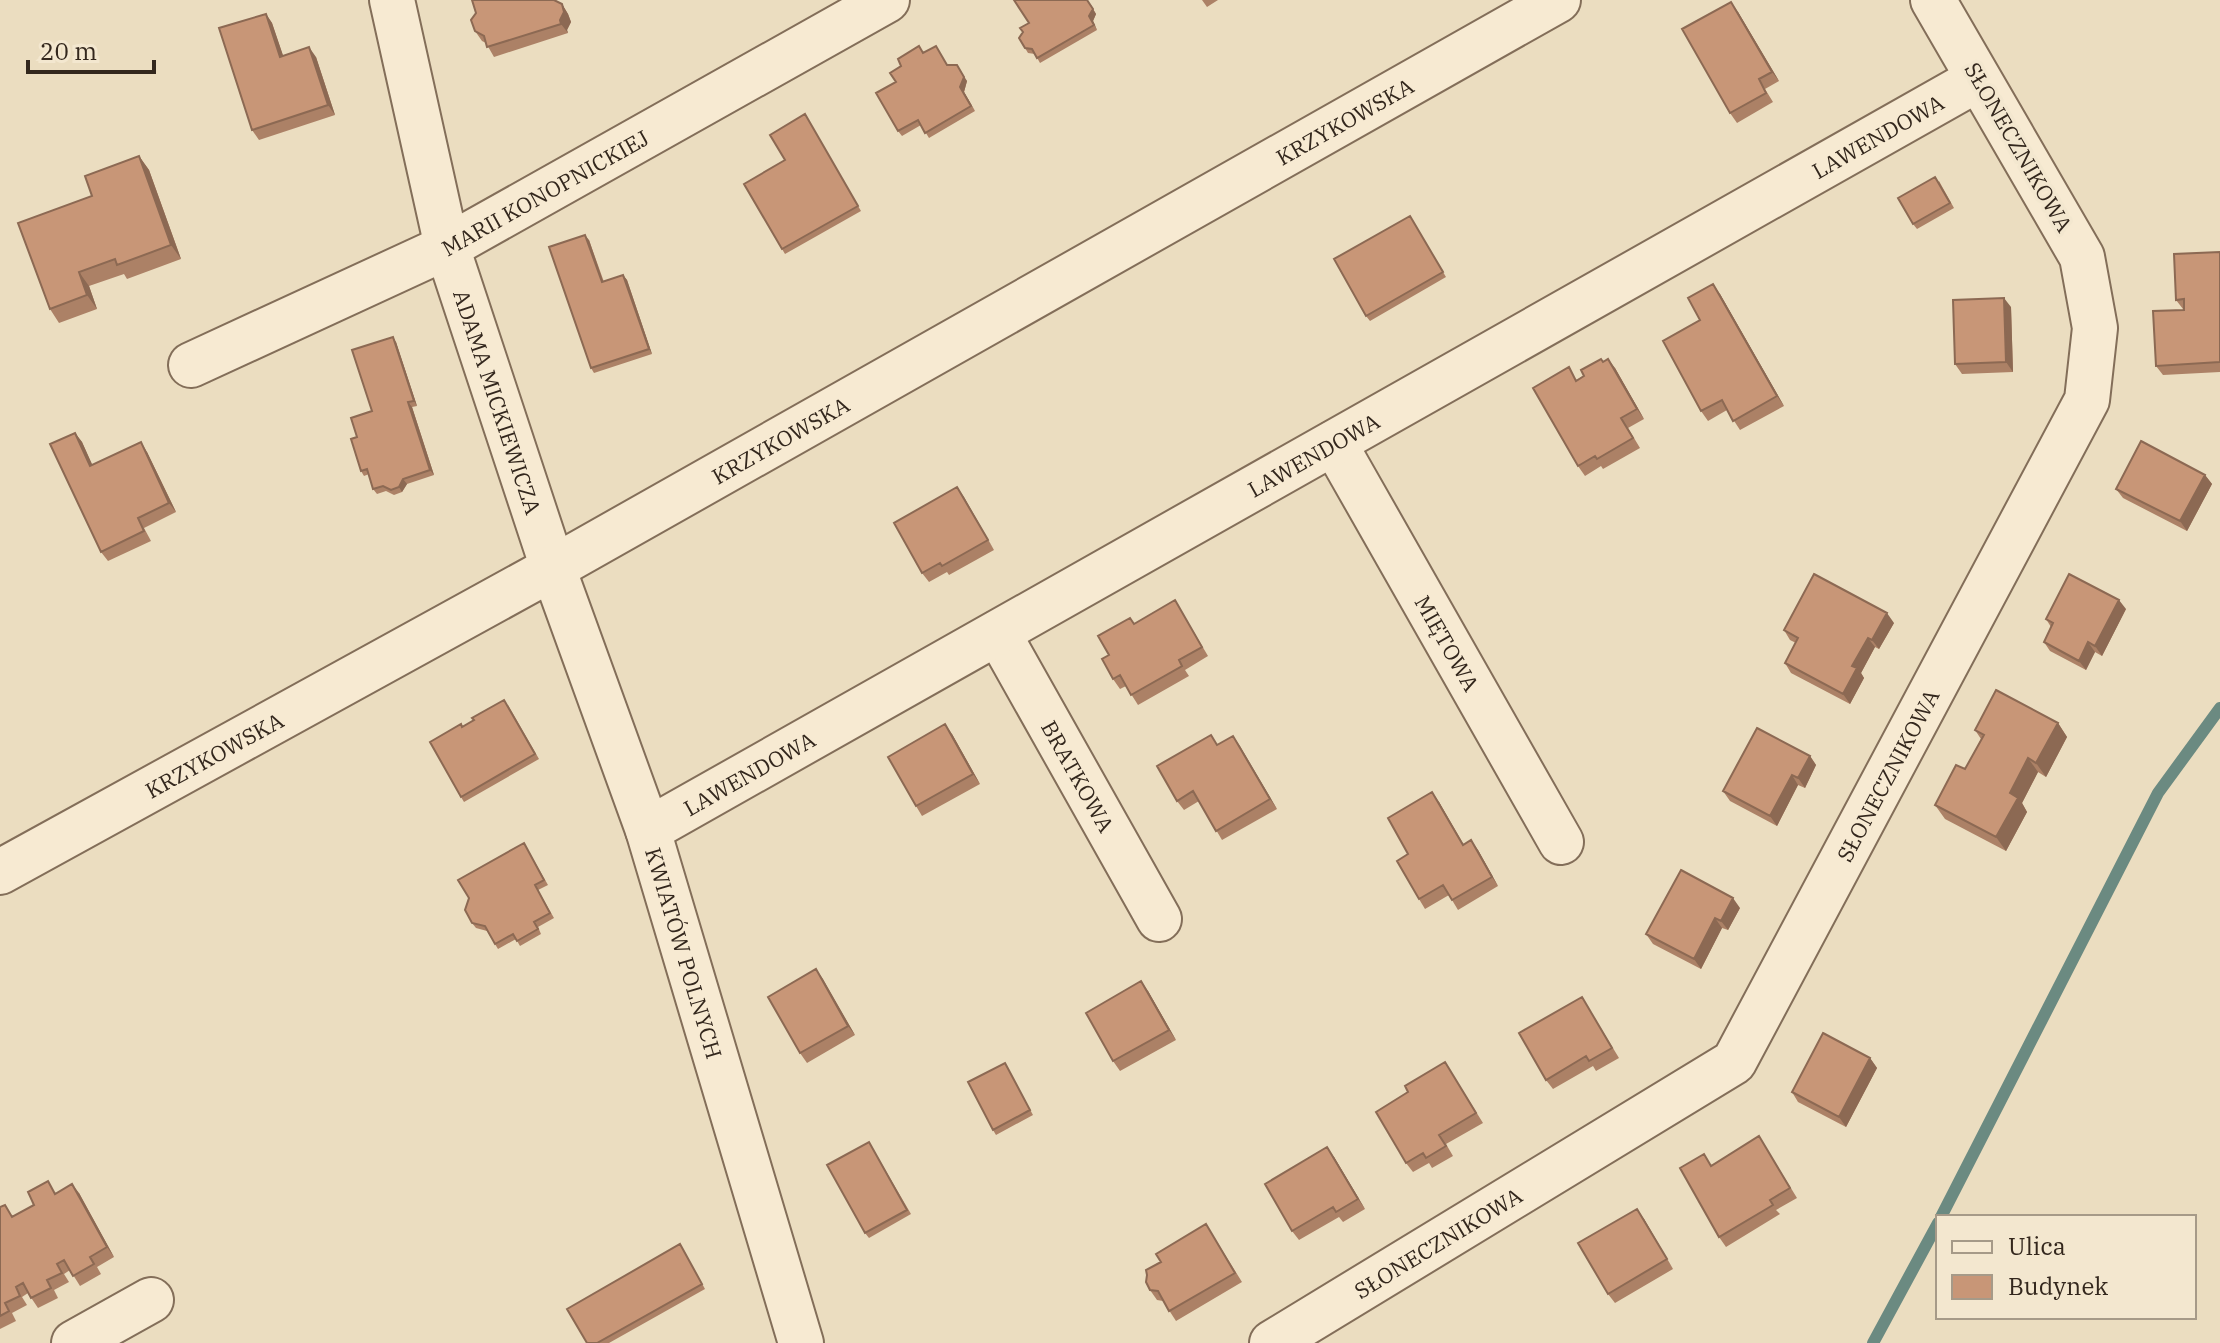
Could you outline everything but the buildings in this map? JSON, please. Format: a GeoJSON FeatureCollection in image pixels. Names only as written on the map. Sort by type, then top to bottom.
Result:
{"type":"FeatureCollection","features":[{"type":"Feature","properties":{"kind":"street","name":"ADAMA MICKIEWICZA"},"geometry":{"type":"LineString","coordinates":[[392,0],[447,247],[553,568]]}},
{"type":"Feature","properties":{"kind":"street","name":"MARII KONOPNICKIEJ"},"geometry":{"type":"LineString","coordinates":[[191,365],[447,247],[887,0]]}},
{"type":"Feature","properties":{"kind":"street","name":"KRZYKOWSKA"},"geometry":{"type":"LineString","coordinates":[[0,872],[553,568],[1558,0]]}},
{"type":"Feature","properties":{"kind":"street","name":"SŁONECZNIKOWA"},"geometry":{"type":"LineString","coordinates":[[1272,1343],[1734,1062],[2087,400],[2095,328],[2082,257],[1933,0]]}},
{"type":"Feature","properties":{"kind":"street","name":"LAWENDOWA"},"geometry":{"type":"LineString","coordinates":[[648,830],[1978,79]]}},
{"type":"Feature","properties":{"kind":"street","name":"MIĘTOWA"},"geometry":{"type":"LineString","coordinates":[[1334,443],[1561,842]]}},
{"type":"Feature","properties":{"kind":"street","name":"KWIATÓW POLNYCH"},"geometry":{"type":"LineString","coordinates":[[553,568],[648,830],[801,1343]]}},
{"type":"Feature","properties":{"kind":"street","name":"BRATKOWA"},"geometry":{"type":"LineString","coordinates":[[998,633],[1159,919]]}},
{"type":"Feature","properties":{"kind":"street"},"geometry":{"type":"LineString","coordinates":[[74,1343],[151,1300]]}},
{"type":"Feature","properties":{"kind":"waterway"},"geometry":{"type":"LineString","coordinates":[[1942,1215],[2158,793],[2220,708]]}},
{"type":"Feature","properties":{"kind":"waterway"},"geometry":{"type":"LineString","coordinates":[[1873,1343],[1936,1227]]}}]}
